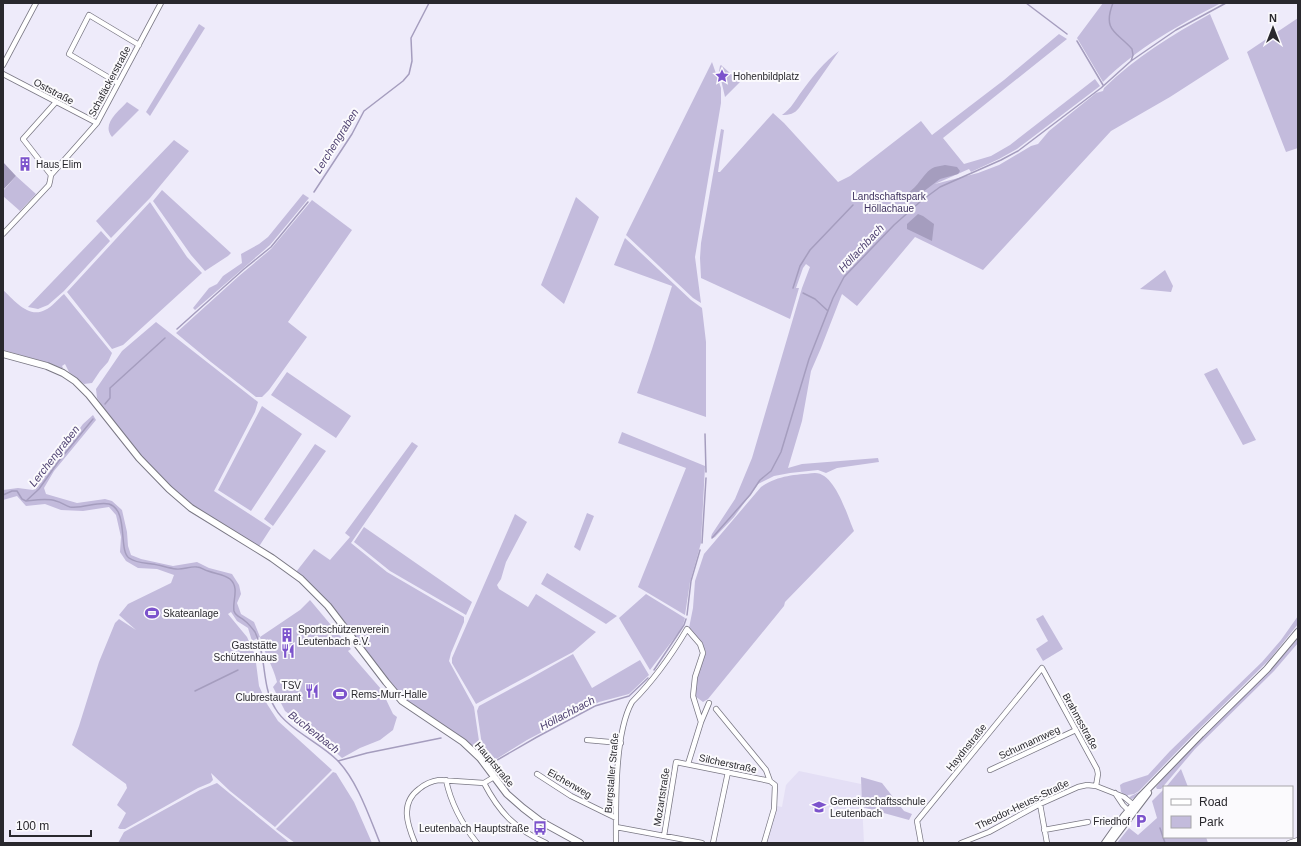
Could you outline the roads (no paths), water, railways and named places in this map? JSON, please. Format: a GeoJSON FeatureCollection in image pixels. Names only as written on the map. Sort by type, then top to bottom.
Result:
{"type":"FeatureCollection","features":[{"type":"Feature","properties":{"kind":"street"},"geometry":{"type":"LineString","coordinates":[[3,65],[36,3]]}},
{"type":"Feature","properties":{"kind":"street","name":"Schafäckerstraße"},"geometry":{"type":"LineString","coordinates":[[3,234],[49,185],[51,175],[97,123],[160,3]]}},
{"type":"Feature","properties":{"kind":"street"},"geometry":{"type":"LineString","coordinates":[[118,83],[69,54],[89,15],[139,45]]}},
{"type":"Feature","properties":{"kind":"street","name":"Oststraße"},"geometry":{"type":"LineString","coordinates":[[4,75],[97,123]]}},
{"type":"Feature","properties":{"kind":"street"},"geometry":{"type":"LineString","coordinates":[[51,175],[23,139],[56,102]]}},
{"type":"Feature","properties":{"kind":"street","name":"Hauptstraße"},"geometry":{"type":"LineString","coordinates":[[3,354],[48,366],[75,381],[89,395],[139,458],[169,489],[203,516],[290,571],[318,596],[338,619],[386,682],[402,700],[463,742],[480,758],[507,794],[523,808],[540,821],[572,841],[580,843]]}},
{"type":"Feature","properties":{"kind":"street","name":"Burgstaller Straße"},"geometry":{"type":"LineString","coordinates":[[616,843],[616,818],[621,743],[629,708],[632,702],[660,670],[687,629],[700,644],[703,652],[695,677],[694,696],[701,722]]}},
{"type":"Feature","properties":{"kind":"street"},"geometry":{"type":"LineString","coordinates":[[1105,843],[1161,776],[1196,738],[1267,669],[1298,632]]}},
{"type":"Feature","properties":{"kind":"street","name":"Brahmsstraße"},"geometry":{"type":"LineString","coordinates":[[1042,668],[1098,769],[1096,786]]}},
{"type":"Feature","properties":{"kind":"street","name":"Haydnstraße"},"geometry":{"type":"LineString","coordinates":[[921,843],[917,821],[1042,668]]}},
{"type":"Feature","properties":{"kind":"street"},"geometry":{"type":"LineString","coordinates":[[688,764],[701,722],[709,703]]}},
{"type":"Feature","properties":{"kind":"street"},"geometry":{"type":"LineString","coordinates":[[716,709],[766,770],[770,781]]}},
{"type":"Feature","properties":{"kind":"street","name":"Schumannweg"},"geometry":{"type":"LineString","coordinates":[[990,770],[1076,730]]}},
{"type":"Feature","properties":{"kind":"street"},"geometry":{"type":"LineString","coordinates":[[587,740],[621,743]]}},
{"type":"Feature","properties":{"kind":"street","name":"Silcherstraße"},"geometry":{"type":"LineString","coordinates":[[676,762],[770,781],[775,785],[774,809],[764,843]]}},
{"type":"Feature","properties":{"kind":"street","name":"Mozartstraße"},"geometry":{"type":"LineString","coordinates":[[664,836],[676,762]]}},
{"type":"Feature","properties":{"kind":"street"},"geometry":{"type":"LineString","coordinates":[[713,843],[728,772]]}},
{"type":"Feature","properties":{"kind":"street","name":"Eichenweg"},"geometry":{"type":"LineString","coordinates":[[537,774],[571,796],[616,818]]}},
{"type":"Feature","properties":{"kind":"street"},"geometry":{"type":"LineString","coordinates":[[415,843],[407,819],[406,809],[411,797],[424,785],[432,781],[446,780],[484,783],[494,777]]}},
{"type":"Feature","properties":{"kind":"street"},"geometry":{"type":"LineString","coordinates":[[446,780],[449,794],[455,808],[463,824],[477,843]]}},
{"type":"Feature","properties":{"kind":"street"},"geometry":{"type":"LineString","coordinates":[[484,783],[491,797],[513,824],[523,832],[546,843]]}},
{"type":"Feature","properties":{"kind":"street","name":"Theodor-Heuss-Straße"},"geometry":{"type":"LineString","coordinates":[[961,843],[989,832],[1040,804],[1078,787],[1087,785],[1096,786],[1115,793],[1124,797],[1135,806]]}},
{"type":"Feature","properties":{"kind":"street"},"geometry":{"type":"LineString","coordinates":[[1115,793],[1130,812]]}},
{"type":"Feature","properties":{"kind":"street"},"geometry":{"type":"LineString","coordinates":[[1040,804],[1046,843]]}},
{"type":"Feature","properties":{"kind":"street"},"geometry":{"type":"LineString","coordinates":[[1110,843],[1130,812]]}},
{"type":"Feature","properties":{"kind":"street"},"geometry":{"type":"LineString","coordinates":[[1044,830],[1088,822]]}},
{"type":"Feature","properties":{"kind":"street"},"geometry":{"type":"LineString","coordinates":[[616,827],[702,843]]}},
{"type":"Feature","properties":{"kind":"street"},"geometry":{"type":"LineString","coordinates":[[1289,843],[1298,840]]}},
{"type":"Feature","properties":{"kind":"waterway","name":"Lerchengraben"},"geometry":{"type":"LineString","coordinates":[[314,192],[352,134],[364,111],[403,81],[409,74],[412,61],[411,38],[429,3]]}},
{"type":"Feature","properties":{"kind":"waterway"},"geometry":{"type":"LineString","coordinates":[[1026,3],[1067,34]]}},
{"type":"Feature","properties":{"kind":"waterway"},"geometry":{"type":"LineString","coordinates":[[1113,3],[1110,12],[1110,25],[1116,34],[1132,49],[1133,55],[1131,61]]}},
{"type":"Feature","properties":{"kind":"waterway","name":"Höllachbach"},"geometry":{"type":"LineString","coordinates":[[712,538],[750,495],[760,480],[771,471],[781,452],[809,359],[833,298],[844,277],[894,225],[921,201],[940,187],[1018,151],[1101,88],[1131,61],[1176,30],[1226,3]]}},
{"type":"Feature","properties":{"kind":"waterway"},"geometry":{"type":"LineString","coordinates":[[1077,41],[1103,85]]}},
{"type":"Feature","properties":{"kind":"waterway","name":"Lerchengraben"},"geometry":{"type":"LineString","coordinates":[[177,329],[271,247],[308,202]]}},
{"type":"Feature","properties":{"kind":"waterway"},"geometry":{"type":"LineString","coordinates":[[793,288],[800,266],[810,250],[853,205]]}},
{"type":"Feature","properties":{"kind":"waterway"},"geometry":{"type":"LineString","coordinates":[[803,293],[815,299],[828,311]]}},
{"type":"Feature","properties":{"kind":"waterway","name":"Lerchengraben"},"geometry":{"type":"LineString","coordinates":[[105,404],[110,398],[110,388],[165,338]]}},
{"type":"Feature","properties":{"kind":"waterway","name":"Lerchengraben"},"geometry":{"type":"LineString","coordinates":[[26,501],[39,489],[58,462],[93,419]]}},
{"type":"Feature","properties":{"kind":"waterway"},"geometry":{"type":"LineString","coordinates":[[705,434],[706,472]]}},
{"type":"Feature","properties":{"kind":"waterway"},"geometry":{"type":"LineString","coordinates":[[702,543],[706,478]]}},
{"type":"Feature","properties":{"kind":"waterway","name":"Buchenbach"},"geometry":{"type":"LineString","coordinates":[[3,495],[12,491],[17,491],[22,499],[26,501],[49,500],[70,507],[80,507],[100,503],[109,504],[115,508],[119,514],[124,547],[126,554],[132,560],[176,569],[198,567],[228,577],[235,586],[234,611],[236,615],[248,623],[255,632],[259,641],[268,690],[275,708],[280,716],[295,729],[330,753],[344,768],[362,799],[380,843]]}},
{"type":"Feature","properties":{"kind":"waterway","name":"Höllachbach"},"geometry":{"type":"LineString","coordinates":[[687,615],[691,581],[700,550]]}},
{"type":"Feature","properties":{"kind":"waterway","name":"Höllachbach"},"geometry":{"type":"LineString","coordinates":[[654,670],[684,625],[686,619]]}},
{"type":"Feature","properties":{"kind":"waterway"},"geometry":{"type":"LineString","coordinates":[[195,691],[238,670]]}},
{"type":"Feature","properties":{"kind":"waterway","name":"Höllachbach"},"geometry":{"type":"LineString","coordinates":[[492,763],[595,706],[629,696],[648,678]]}},
{"type":"Feature","properties":{"kind":"waterway","name":"Höllachbach"},"geometry":{"type":"LineString","coordinates":[[338,761],[367,753],[441,738]]}},
{"type":"Feature","properties":{"kind":"waterway"},"geometry":{"type":"LineString","coordinates":[[1160,828],[1163,837]]}},
{"type":"Feature","properties":{"kind":"waterway"},"geometry":{"type":"LineString","coordinates":[[1163,838],[1165,843]]}},
{"type":"Feature","properties":{"kind":"place","name":"Hohenbildplatz"},"geometry":{"type":"Point","coordinates":[722,76]}},
{"type":"Feature","properties":{"kind":"place","name":"Haus Elim"},"geometry":{"type":"Point","coordinates":[25,164]}},
{"type":"Feature","properties":{"kind":"place","name":"Skateanlage"},"geometry":{"type":"Point","coordinates":[152,613]}},
{"type":"Feature","properties":{"kind":"place","name":"Sportschützenverein Leutenbach e.V."},"geometry":{"type":"Point","coordinates":[287,635]}},
{"type":"Feature","properties":{"kind":"place","name":"Gaststätte Schützenhaus"},"geometry":{"type":"Point","coordinates":[288,651]}},
{"type":"Feature","properties":{"kind":"place","name":"TSV Clubrestaurant"},"geometry":{"type":"Point","coordinates":[312,691]}},
{"type":"Feature","properties":{"kind":"place","name":"Rems-Murr-Halle"},"geometry":{"type":"Point","coordinates":[340,694]}},
{"type":"Feature","properties":{"kind":"place","name":"Gemeinschaftsschule Leutenbach"},"geometry":{"type":"Point","coordinates":[819,807]}},
{"type":"Feature","properties":{"kind":"place","name":"Friedhof"},"geometry":{"type":"Point","coordinates":[1141,821]}},
{"type":"Feature","properties":{"kind":"place","name":"Leutenbach Hauptstraße"},"geometry":{"type":"Point","coordinates":[540,828]}},
{"type":"Feature","properties":{"kind":"park label","name":"Landschaftspark Höllachaue"},"geometry":{"type":"Point","coordinates":[889,202]}}]}
